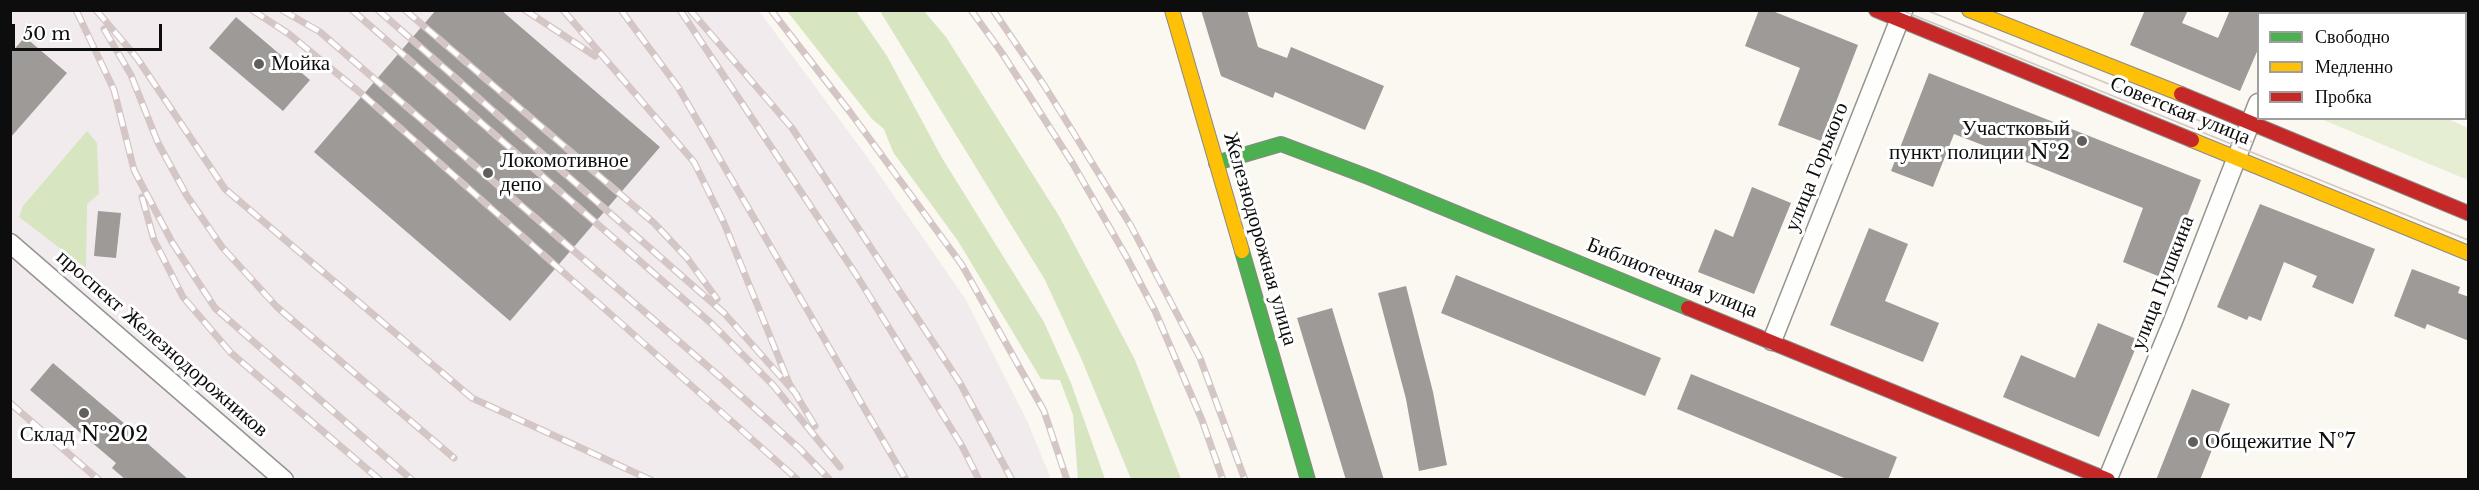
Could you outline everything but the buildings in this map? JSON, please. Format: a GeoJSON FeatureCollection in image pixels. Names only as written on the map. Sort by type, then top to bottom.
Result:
{"type":"FeatureCollection","features":[{"type":"Feature","properties":{"kind":"main road","name":"Железнодорожная улица"},"geometry":{"type":"LineString","coordinates":[[1172,10],[1308,480]]}},
{"type":"Feature","properties":{"kind":"main road","name":"Советская улица"},"geometry":{"type":"LineString","coordinates":[[1875,10],[1902,15],[2469,253]]}},
{"type":"Feature","properties":{"kind":"main road","name":"Советская улица"},"geometry":{"type":"LineString","coordinates":[[1969,10],[2251,122],[2469,213]]}},
{"type":"Feature","properties":{"kind":"main road","name":"Библиотечная улица"},"geometry":{"type":"LineString","coordinates":[[1216,163],[1281,144],[1371,178],[2108,479]]}},
{"type":"Feature","properties":{"kind":"street","name":"улица Горького"},"geometry":{"type":"LineString","coordinates":[[1772,341],[1902,15]]}},
{"type":"Feature","properties":{"kind":"street","name":"улица Пушкина"},"geometry":{"type":"LineString","coordinates":[[2108,479],[2257,108]]}},
{"type":"Feature","properties":{"kind":"street","name":"проспект Железнодорожников"},"geometry":{"type":"LineString","coordinates":[[10,243],[284,480]]}},
{"type":"Feature","properties":{"kind":"shaded area"},"geometry":{"type":"Polygon","coordinates":[[[10,11],[759,11],[865,154],[966,300],[1028,423],[1051,479],[11,479],[10,11]]]}},
{"type":"Feature","properties":{"kind":"green space"},"geometry":{"type":"Polygon","coordinates":[[[787,11],[856,11],[887,56],[942,158],[1044,322],[1071,383],[1105,479],[1078,479],[1073,415],[1060,380],[1041,379],[958,241],[893,152],[884,129],[872,119],[787,11]]]}},
{"type":"Feature","properties":{"kind":"green space"},"geometry":{"type":"Polygon","coordinates":[[[880,11],[924,11],[946,37],[1059,216],[1098,289],[1135,360],[1181,479],[1131,479],[1081,358],[1045,280],[880,11]]]}},
{"type":"Feature","properties":{"kind":"green space"},"geometry":{"type":"Polygon","coordinates":[[[2323,120],[2450,120],[2468,128],[2468,180],[2323,120]]]}},
{"type":"Feature","properties":{"kind":"green space"},"geometry":{"type":"Polygon","coordinates":[[[87,131],[97,143],[99,194],[87,204],[86,268],[19,217],[23,206],[87,131]]]}},
{"type":"Feature","properties":{"kind":"tram line"},"geometry":{"type":"LineString","coordinates":[[1901,10],[2468,240]]}},
{"type":"Feature","properties":{"kind":"tram line"},"geometry":{"type":"LineString","coordinates":[[1926,10],[2252,142]]}},
{"type":"Feature","properties":{"kind":"railway"},"geometry":{"type":"LineString","coordinates":[[76,10],[114,90],[134,170],[172,242],[215,308],[412,480]]}},
{"type":"Feature","properties":{"kind":"railway"},"geometry":{"type":"LineString","coordinates":[[96,10],[137,58],[225,189],[472,398],[651,480]]}},
{"type":"Feature","properties":{"kind":"railway"},"geometry":{"type":"LineString","coordinates":[[252,10],[289,34],[363,95],[798,480]]}},
{"type":"Feature","properties":{"kind":"railway"},"geometry":{"type":"LineString","coordinates":[[282,10],[320,32],[719,376],[800,449],[830,480]]}},
{"type":"Feature","properties":{"kind":"railway"},"geometry":{"type":"LineString","coordinates":[[352,10],[712,324],[773,385],[840,467]]}},
{"type":"Feature","properties":{"kind":"railway"},"geometry":{"type":"LineString","coordinates":[[378,10],[724,313],[797,395]]}},
{"type":"Feature","properties":{"kind":"railway"},"geometry":{"type":"LineString","coordinates":[[405,10],[654,223],[687,258],[717,299]]}},
{"type":"Feature","properties":{"kind":"railway"},"geometry":{"type":"LineString","coordinates":[[525,10],[595,56]]}},
{"type":"Feature","properties":{"kind":"railway"},"geometry":{"type":"LineString","coordinates":[[563,10],[694,162],[724,223],[789,383],[815,426]]}},
{"type":"Feature","properties":{"kind":"railway"},"geometry":{"type":"LineString","coordinates":[[621,10],[678,87],[906,480]]}},
{"type":"Feature","properties":{"kind":"railway"},"geometry":{"type":"LineString","coordinates":[[680,10],[857,276],[962,446],[979,480]]}},
{"type":"Feature","properties":{"kind":"railway"},"geometry":{"type":"LineString","coordinates":[[690,10],[792,128],[960,383],[1012,480]]}},
{"type":"Feature","properties":{"kind":"railway"},"geometry":{"type":"LineString","coordinates":[[771,10],[850,112],[962,265],[1044,411],[1067,480]]}},
{"type":"Feature","properties":{"kind":"railway"},"geometry":{"type":"LineString","coordinates":[[971,10],[1002,53],[1073,164],[1126,256],[1155,311],[1202,420],[1223,480]]}},
{"type":"Feature","properties":{"kind":"railway"},"geometry":{"type":"LineString","coordinates":[[993,10],[1044,85],[1131,226],[1200,358],[1245,480]]}},
{"type":"Feature","properties":{"kind":"railway"},"geometry":{"type":"LineString","coordinates":[[104,29],[131,75],[158,143],[187,196],[222,247],[277,307],[454,458]]}},
{"type":"Feature","properties":{"kind":"railway"},"geometry":{"type":"LineString","coordinates":[[142,197],[154,240],[183,297],[231,353],[380,480]]}},
{"type":"Feature","properties":{"kind":"railway"},"geometry":{"type":"LineString","coordinates":[[10,403],[99,480]]}},
{"type":"Feature","properties":{"kind":"traffic: fast"},"geometry":{"type":"LineString","coordinates":[[1216,163],[1281,144],[1371,178],[1688,308]]}},
{"type":"Feature","properties":{"kind":"traffic: fast"},"geometry":{"type":"LineString","coordinates":[[1242,251],[1308,480]]}},
{"type":"Feature","properties":{"kind":"traffic: slow"},"geometry":{"type":"LineString","coordinates":[[1172,10],[1242,251]]}},
{"type":"Feature","properties":{"kind":"traffic: slow"},"geometry":{"type":"LineString","coordinates":[[1969,10],[2181,94]]}},
{"type":"Feature","properties":{"kind":"traffic: slow"},"geometry":{"type":"LineString","coordinates":[[2192,140],[2468,253]]}},
{"type":"Feature","properties":{"kind":"traffic: jam"},"geometry":{"type":"LineString","coordinates":[[1876,10],[2192,140]]}},
{"type":"Feature","properties":{"kind":"traffic: jam"},"geometry":{"type":"LineString","coordinates":[[2181,94],[2468,213]]}},
{"type":"Feature","properties":{"kind":"traffic: jam"},"geometry":{"type":"LineString","coordinates":[[1688,308],[2108,480]]}},
{"type":"Feature","properties":{"kind":"place","name":"Мойка"},"geometry":{"type":"Point","coordinates":[259,64]}},
{"type":"Feature","properties":{"kind":"place","name":"Участковый пункт полиции №2"},"geometry":{"type":"Point","coordinates":[2082,141]}},
{"type":"Feature","properties":{"kind":"place","name":"Локомотивное депо"},"geometry":{"type":"Point","coordinates":[488,173]}},
{"type":"Feature","properties":{"kind":"place","name":"Склад №202"},"geometry":{"type":"Point","coordinates":[84,413]}},
{"type":"Feature","properties":{"kind":"place","name":"Общежитие №7"},"geometry":{"type":"Point","coordinates":[2193,442]}}]}
